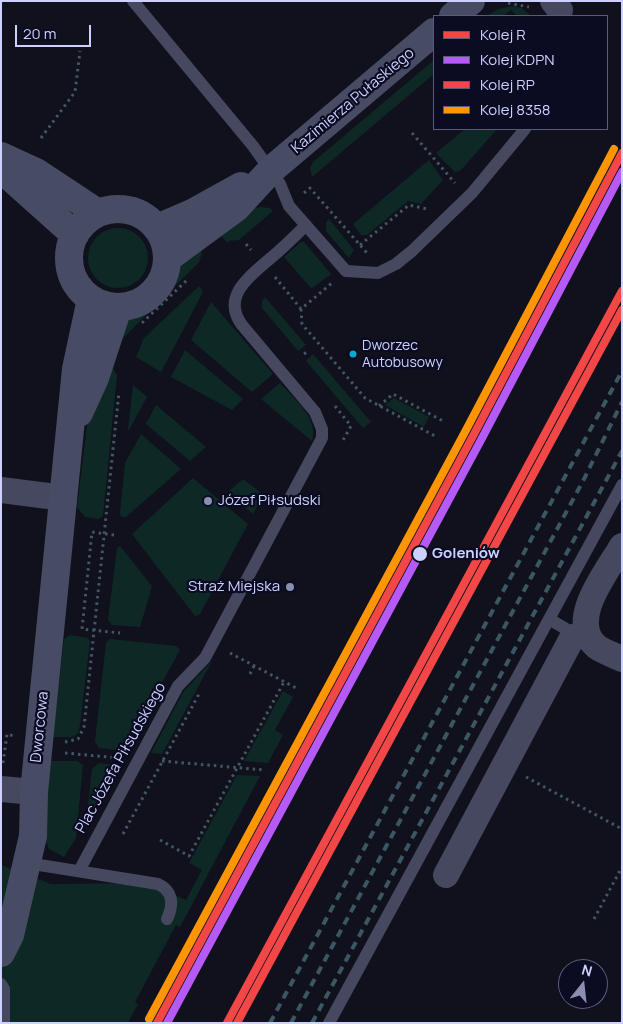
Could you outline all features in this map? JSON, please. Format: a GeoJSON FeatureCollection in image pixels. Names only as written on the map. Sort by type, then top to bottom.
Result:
{"type":"FeatureCollection","features":[{"type":"Feature","properties":{"kind":"street"},"geometry":{"type":"LineString","coordinates":[[454,15],[470,1]]}},
{"type":"Feature","properties":{"kind":"street","name":"Kazimierza Pułaskiego"},"geometry":{"type":"LineString","coordinates":[[168,258],[236,208],[271,170],[433,33]]}},
{"type":"Feature","properties":{"kind":"street"},"geometry":{"type":"LineString","coordinates":[[1,156],[36,172],[98,213]]}},
{"type":"Feature","properties":{"kind":"street"},"geometry":{"type":"LineString","coordinates":[[1,169],[74,235]]}},
{"type":"Feature","properties":{"kind":"street","name":"Kazimierza Pułaskiego"},"geometry":{"type":"LineString","coordinates":[[157,228],[194,212],[271,170]]}},
{"type":"Feature","properties":{"kind":"street"},"geometry":{"type":"LineString","coordinates":[[119,209],[130,210],[149,220],[157,228],[163,236],[168,258],[164,277],[153,293],[137,304],[118,308],[108,307],[90,299],[81,291],[70,270],[68,258],[74,235],[88,219],[98,213],[119,209]]}},
{"type":"Feature","properties":{"kind":"street","name":"Dworcowa"},"geometry":{"type":"LineString","coordinates":[[1,953],[10,935],[33,836],[34,792],[76,369],[90,299]]}},
{"type":"Feature","properties":{"kind":"street","name":"Dworcowa"},"geometry":{"type":"LineString","coordinates":[[71,430],[95,378],[118,308]]}},
{"type":"Feature","properties":{"kind":"street"},"geometry":{"type":"LineString","coordinates":[[1,490],[64,498]]}},
{"type":"Feature","properties":{"kind":"street"},"geometry":{"type":"LineString","coordinates":[[582,634],[585,615],[589,605],[622,546]]}},
{"type":"Feature","properties":{"kind":"street"},"geometry":{"type":"LineString","coordinates":[[582,634],[598,648],[622,659]]}},
{"type":"Feature","properties":{"kind":"street"},"geometry":{"type":"LineString","coordinates":[[446,875],[571,640],[582,634]]}},
{"type":"Feature","properties":{"kind":"street"},"geometry":{"type":"LineString","coordinates":[[2,777],[34,792]]}},
{"type":"Feature","properties":{"kind":"lane"},"geometry":{"type":"LineString","coordinates":[[133,1],[271,170],[290,206],[346,271],[366,274],[378,272],[389,268],[412,251],[472,193],[524,130]]}},
{"type":"Feature","properties":{"kind":"lane","name":"Plac Józefa Piłsudskiego"},"geometry":{"type":"LineString","coordinates":[[79,871],[178,686],[205,658],[322,438],[322,429],[314,412],[242,325],[235,311],[235,297],[246,279],[306,225]]}},
{"type":"Feature","properties":{"kind":"lane"},"geometry":{"type":"LineString","coordinates":[[329,1023],[622,485]]}},
{"type":"Feature","properties":{"kind":"lane"},"geometry":{"type":"LineString","coordinates":[[549,619],[582,634]]}},
{"type":"Feature","properties":{"kind":"lane"},"geometry":{"type":"LineString","coordinates":[[27,863],[133,879],[165,887],[171,896],[172,903],[168,919]]}},
{"type":"Feature","properties":{"kind":"lane"},"geometry":{"type":"LineString","coordinates":[[1,984],[4,989],[4,1023]]}},
{"type":"Feature","properties":{"kind":"path"},"geometry":{"type":"LineString","coordinates":[[41,138],[75,92],[80,51]]}},
{"type":"Feature","properties":{"kind":"path"},"geometry":{"type":"LineString","coordinates":[[412,133],[455,183]]}},
{"type":"Feature","properties":{"kind":"path"},"geometry":{"type":"LineString","coordinates":[[449,189],[461,176]]}},
{"type":"Feature","properties":{"kind":"path"},"geometry":{"type":"LineString","coordinates":[[310,188],[355,238]]}},
{"type":"Feature","properties":{"kind":"path"},"geometry":{"type":"LineString","coordinates":[[360,245],[409,205],[432,208]]}},
{"type":"Feature","properties":{"kind":"path"},"geometry":{"type":"LineString","coordinates":[[140,324],[194,273]]}},
{"type":"Feature","properties":{"kind":"path"},"geometry":{"type":"LineString","coordinates":[[281,285],[290,296]]}},
{"type":"Feature","properties":{"kind":"path"},"geometry":{"type":"LineString","coordinates":[[301,309],[302,324],[365,398],[435,436]]}},
{"type":"Feature","properties":{"kind":"path"},"geometry":{"type":"LineString","coordinates":[[58,742],[74,741],[83,732],[120,390]]}},
{"type":"Feature","properties":{"kind":"path"},"geometry":{"type":"LineString","coordinates":[[379,406],[393,394],[443,421]]}},
{"type":"Feature","properties":{"kind":"path"},"geometry":{"type":"LineString","coordinates":[[114,535],[92,532],[82,630],[120,633]]}},
{"type":"Feature","properties":{"kind":"path"},"geometry":{"type":"LineString","coordinates":[[250,674],[254,666]]}},
{"type":"Feature","properties":{"kind":"path"},"geometry":{"type":"LineString","coordinates":[[160,840],[189,856],[284,682]]}},
{"type":"Feature","properties":{"kind":"path"},"geometry":{"type":"LineString","coordinates":[[2,777],[7,734]]}},
{"type":"Feature","properties":{"kind":"path"},"geometry":{"type":"LineString","coordinates":[[61,753],[264,770]]}},
{"type":"Feature","properties":{"kind":"path"},"geometry":{"type":"LineString","coordinates":[[504,766],[622,829]]}},
{"type":"Feature","properties":{"kind":"path"},"geometry":{"type":"LineString","coordinates":[[594,919],[622,867]]}},
{"type":"Feature","properties":{"kind":"green space"},"geometry":{"type":"Polygon","coordinates":[[[512,6],[522,8],[530,15],[516,15],[511,10],[504,15],[488,15],[499,9],[512,6]]]}},
{"type":"Feature","properties":{"kind":"green space"},"geometry":{"type":"Polygon","coordinates":[[[433,61],[433,75],[312,177],[310,168],[313,162],[433,61]]]}},
{"type":"Feature","properties":{"kind":"green space"},"geometry":{"type":"Polygon","coordinates":[[[464,130],[496,130],[461,170],[455,172],[436,153],[464,130]]]}},
{"type":"Feature","properties":{"kind":"green space"},"geometry":{"type":"Polygon","coordinates":[[[429,160],[443,180],[421,204],[408,201],[367,235],[361,235],[353,224],[429,160]]]}},
{"type":"Feature","properties":{"kind":"green space"},"geometry":{"type":"Polygon","coordinates":[[[254,208],[270,208],[273,211],[239,240],[228,241],[229,244],[218,233],[254,208]]]}},
{"type":"Feature","properties":{"kind":"green space"},"geometry":{"type":"Polygon","coordinates":[[[329,219],[354,250],[349,258],[326,231],[326,222],[329,219]]]}},
{"type":"Feature","properties":{"kind":"green space"},"geometry":{"type":"Polygon","coordinates":[[[118,228],[134,233],[139,237],[143,242],[148,258],[143,274],[139,279],[134,283],[118,288],[102,283],[97,279],[93,274],[88,258],[93,242],[97,237],[102,233],[118,228]]]}},
{"type":"Feature","properties":{"kind":"green space"},"geometry":{"type":"Polygon","coordinates":[[[301,242],[304,242],[331,274],[312,288],[284,257],[301,242]]]}},
{"type":"Feature","properties":{"kind":"green space"},"geometry":{"type":"Polygon","coordinates":[[[197,244],[202,253],[199,262],[122,339],[129,315],[156,300],[170,280],[174,268],[197,244]]]}},
{"type":"Feature","properties":{"kind":"green space"},"geometry":{"type":"Polygon","coordinates":[[[199,286],[203,292],[161,372],[136,357],[144,338],[199,286]]]}},
{"type":"Feature","properties":{"kind":"green space"},"geometry":{"type":"Polygon","coordinates":[[[265,297],[306,345],[298,351],[262,308],[262,302],[265,297]]]}},
{"type":"Feature","properties":{"kind":"green space"},"geometry":{"type":"Polygon","coordinates":[[[211,302],[273,374],[252,392],[191,340],[211,302]]]}},
{"type":"Feature","properties":{"kind":"green space"},"geometry":{"type":"Polygon","coordinates":[[[185,350],[243,399],[232,410],[171,377],[185,350]]]}},
{"type":"Feature","properties":{"kind":"green space"},"geometry":{"type":"Polygon","coordinates":[[[313,354],[371,422],[363,428],[306,361],[313,354]]]}},
{"type":"Feature","properties":{"kind":"green space"},"geometry":{"type":"Polygon","coordinates":[[[112,367],[117,375],[103,516],[99,519],[85,517],[77,507],[88,418],[112,367]]]}},
{"type":"Feature","properties":{"kind":"green space"},"geometry":{"type":"Polygon","coordinates":[[[280,383],[309,417],[312,424],[312,441],[261,399],[280,383]]]}},
{"type":"Feature","properties":{"kind":"green space"},"geometry":{"type":"Polygon","coordinates":[[[133,385],[147,397],[128,430],[133,385]]]}},
{"type":"Feature","properties":{"kind":"green space"},"geometry":{"type":"Polygon","coordinates":[[[394,398],[429,417],[424,427],[385,405],[394,398]]]}},
{"type":"Feature","properties":{"kind":"green space"},"geometry":{"type":"Polygon","coordinates":[[[156,405],[206,447],[190,461],[146,424],[156,405]]]}},
{"type":"Feature","properties":{"kind":"green space"},"geometry":{"type":"Polygon","coordinates":[[[141,434],[181,469],[126,517],[122,517],[120,514],[125,463],[141,434]]]}},
{"type":"Feature","properties":{"kind":"green space"},"geometry":{"type":"Polygon","coordinates":[[[193,478],[248,524],[200,614],[195,616],[132,534],[193,478]]]}},
{"type":"Feature","properties":{"kind":"green space"},"geometry":{"type":"Polygon","coordinates":[[[243,479],[264,495],[253,514],[228,492],[243,479]]]}},
{"type":"Feature","properties":{"kind":"green space"},"geometry":{"type":"Polygon","coordinates":[[[120,546],[152,586],[140,627],[112,625],[108,620],[117,548],[120,546]]]}},
{"type":"Feature","properties":{"kind":"green space"},"geometry":{"type":"Polygon","coordinates":[[[70,635],[88,638],[90,641],[80,725],[78,733],[73,737],[53,737],[64,639],[70,635]]]}},
{"type":"Feature","properties":{"kind":"green space"},"geometry":{"type":"Polygon","coordinates":[[[110,639],[176,646],[180,650],[124,751],[99,748],[95,741],[106,643],[110,639]]]}},
{"type":"Feature","properties":{"kind":"green space"},"geometry":{"type":"Polygon","coordinates":[[[212,661],[162,754],[151,753],[184,691],[212,661]]]}},
{"type":"Feature","properties":{"kind":"green space"},"geometry":{"type":"Polygon","coordinates":[[[283,691],[293,697],[275,730],[283,735],[268,763],[244,761],[283,691]]]}},
{"type":"Feature","properties":{"kind":"green space"},"geometry":{"type":"Polygon","coordinates":[[[51,761],[77,761],[83,765],[76,838],[64,857],[49,849],[43,834],[51,761]]]}},
{"type":"Feature","properties":{"kind":"green space"},"geometry":{"type":"Polygon","coordinates":[[[99,763],[113,765],[116,769],[95,809],[90,810],[88,805],[92,769],[99,763]]]}},
{"type":"Feature","properties":{"kind":"green space"},"geometry":{"type":"Polygon","coordinates":[[[237,775],[260,776],[180,927],[176,925],[135,1002],[138,1004],[128,1023],[1,1023],[1,865],[51,884],[148,883],[186,900],[202,870],[189,863],[237,775]]]}},
{"type":"Feature","properties":{"kind":"railway"},"geometry":{"type":"LineString","coordinates":[[270,1023],[622,371]]}},
{"type":"Feature","properties":{"kind":"railway"},"geometry":{"type":"LineString","coordinates":[[291,1023],[583,481],[622,402]]}},
{"type":"Feature","properties":{"kind":"railway"},"geometry":{"type":"LineString","coordinates":[[312,1023],[622,451]]}},
{"type":"Feature","properties":{"kind":"rail line","name":"8358"},"geometry":{"type":"LineString","coordinates":[[149,1019],[465,432],[614,149]]}},
{"type":"Feature","properties":{"kind":"rail line","name":"R"},"geometry":{"type":"LineString","coordinates":[[157,1023],[473,436],[622,153]]}},
{"type":"Feature","properties":{"kind":"rail line","name":"KDPN"},"geometry":{"type":"LineString","coordinates":[[167,1023],[481,440],[622,172]]}},
{"type":"Feature","properties":{"kind":"rail line","name":"R"},"geometry":{"type":"LineString","coordinates":[[227,1023],[622,291]]}},
{"type":"Feature","properties":{"kind":"rail line","name":"RP"},"geometry":{"type":"LineString","coordinates":[[237,1023],[622,310]]}},
{"type":"Feature","properties":{"kind":"place","name":"Dworzec Autobusowy"},"geometry":{"type":"Point","coordinates":[353,354]}},
{"type":"Feature","properties":{"kind":"place","name":"Józef Piłsudski"},"geometry":{"type":"Point","coordinates":[208,501]}},
{"type":"Feature","properties":{"kind":"place","name":"Goleniów"},"geometry":{"type":"Point","coordinates":[420,554]}},
{"type":"Feature","properties":{"kind":"place","name":"Straż Miejska"},"geometry":{"type":"Point","coordinates":[290,587]}}]}
